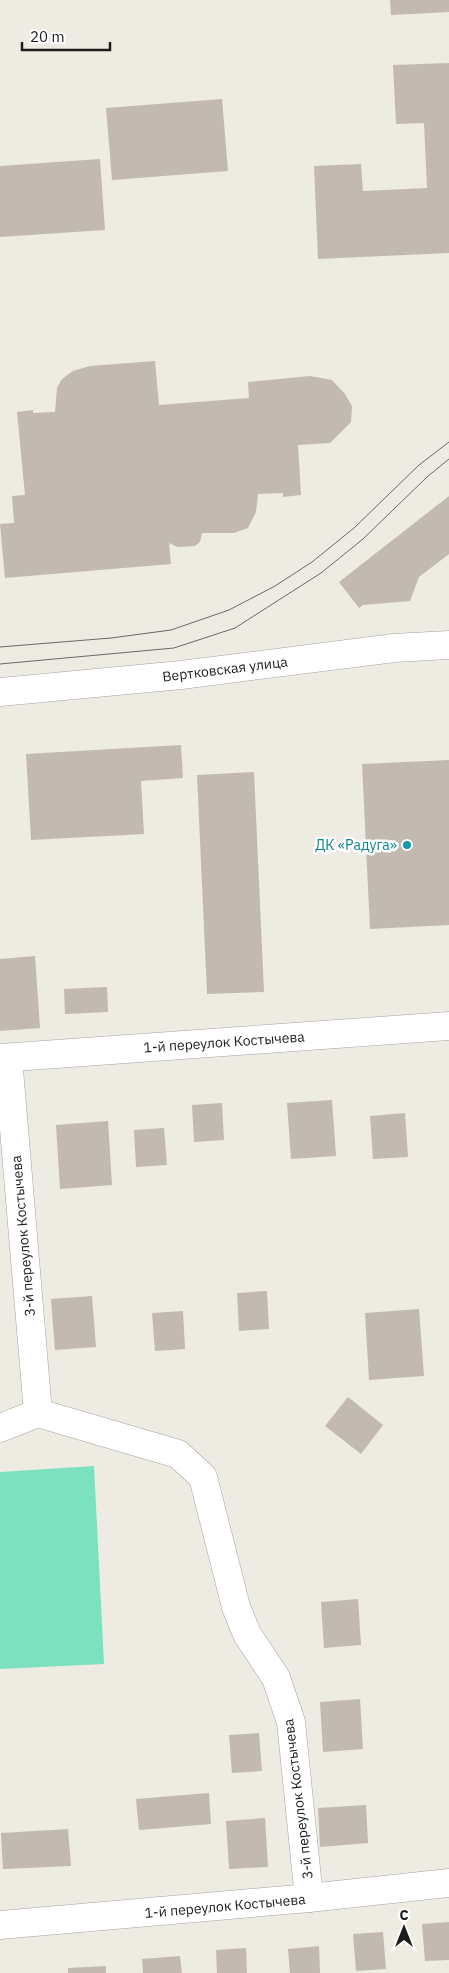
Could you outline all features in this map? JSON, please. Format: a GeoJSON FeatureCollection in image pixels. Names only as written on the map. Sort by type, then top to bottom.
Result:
{"type":"FeatureCollection","features":[{"type":"Feature","properties":{"kind":"street","name":"Вертковская улица"},"geometry":{"type":"LineString","coordinates":[[0,692],[181,675],[394,648],[449,645]]}},
{"type":"Feature","properties":{"kind":"street","name":"1-й переулок Костычева"},"geometry":{"type":"LineString","coordinates":[[4,1058],[449,1026]]}},
{"type":"Feature","properties":{"kind":"street","name":"3-й переулок Костычева"},"geometry":{"type":"LineString","coordinates":[[4,1058],[38,1413],[178,1454],[203,1477],[236,1607],[247,1634],[276,1678],[291,1722],[309,1898]]}},
{"type":"Feature","properties":{"kind":"street"},"geometry":{"type":"LineString","coordinates":[[0,1428],[38,1413]]}},
{"type":"Feature","properties":{"kind":"street","name":"1-й переулок Костычева"},"geometry":{"type":"LineString","coordinates":[[0,1925],[309,1898],[449,1883]]}},
{"type":"Feature","properties":{"kind":"green space"},"geometry":{"type":"Polygon","coordinates":[[[94,1466],[104,1664],[0,1669],[0,1472],[94,1466]]]}},
{"type":"Feature","properties":{"kind":"building"},"geometry":{"type":"Polygon","coordinates":[[[390,0],[449,0],[449,12],[391,15],[390,0]]]}},
{"type":"Feature","properties":{"kind":"building"},"geometry":{"type":"Polygon","coordinates":[[[449,63],[449,253],[318,259],[314,166],[361,164],[363,191],[427,188],[424,123],[396,124],[393,65],[449,63]]]}},
{"type":"Feature","properties":{"kind":"building"},"geometry":{"type":"Polygon","coordinates":[[[222,99],[228,171],[112,180],[106,108],[222,99]]]}},
{"type":"Feature","properties":{"kind":"building"},"geometry":{"type":"Polygon","coordinates":[[[100,159],[105,230],[0,237],[0,166],[100,159]]]}},
{"type":"Feature","properties":{"kind":"building"},"geometry":{"type":"Polygon","coordinates":[[[155,361],[159,405],[249,398],[248,382],[310,376],[332,380],[345,394],[352,406],[351,422],[330,443],[298,445],[301,495],[283,497],[283,493],[258,494],[256,512],[248,528],[234,533],[202,533],[200,542],[195,546],[178,547],[169,543],[171,564],[5,578],[0,524],[14,523],[12,496],[25,495],[17,412],[33,410],[33,413],[55,412],[57,388],[62,379],[73,371],[90,366],[155,361]]]}},
{"type":"Feature","properties":{"kind":"building"},"geometry":{"type":"Polygon","coordinates":[[[449,496],[449,554],[419,577],[410,601],[363,605],[359,608],[339,582],[449,496]]]}},
{"type":"Feature","properties":{"kind":"building"},"geometry":{"type":"Polygon","coordinates":[[[181,745],[183,778],[141,781],[144,834],[31,840],[26,754],[181,745]]]}},
{"type":"Feature","properties":{"kind":"building","name":"ДК «Радуга»"},"geometry":{"type":"Polygon","coordinates":[[[449,760],[449,925],[370,929],[362,764],[449,760]]]}},
{"type":"Feature","properties":{"kind":"building"},"geometry":{"type":"Polygon","coordinates":[[[254,772],[264,992],[207,994],[197,775],[254,772]]]}},
{"type":"Feature","properties":{"kind":"building"},"geometry":{"type":"Polygon","coordinates":[[[35,956],[40,1028],[0,1031],[0,959],[35,956]]]}},
{"type":"Feature","properties":{"kind":"building"},"geometry":{"type":"Polygon","coordinates":[[[107,987],[108,1012],[65,1014],[64,989],[107,987]]]}},
{"type":"Feature","properties":{"kind":"building"},"geometry":{"type":"Polygon","coordinates":[[[332,1100],[336,1156],[291,1159],[287,1103],[332,1100]]]}},
{"type":"Feature","properties":{"kind":"building"},"geometry":{"type":"Polygon","coordinates":[[[222,1103],[224,1140],[194,1142],[192,1105],[222,1103]]]}},
{"type":"Feature","properties":{"kind":"building"},"geometry":{"type":"Polygon","coordinates":[[[405,1113],[408,1157],[373,1159],[370,1116],[405,1113]]]}},
{"type":"Feature","properties":{"kind":"building"},"geometry":{"type":"Polygon","coordinates":[[[108,1121],[112,1185],[60,1189],[56,1125],[108,1121]]]}},
{"type":"Feature","properties":{"kind":"building"},"geometry":{"type":"Polygon","coordinates":[[[164,1128],[167,1165],[136,1167],[134,1130],[164,1128]]]}},
{"type":"Feature","properties":{"kind":"building"},"geometry":{"type":"Polygon","coordinates":[[[267,1291],[269,1329],[239,1331],[237,1293],[267,1291]]]}},
{"type":"Feature","properties":{"kind":"building"},"geometry":{"type":"Polygon","coordinates":[[[92,1296],[96,1347],[55,1350],[51,1299],[92,1296]]]}},
{"type":"Feature","properties":{"kind":"building"},"geometry":{"type":"Polygon","coordinates":[[[419,1309],[424,1376],[369,1380],[365,1313],[419,1309]]]}},
{"type":"Feature","properties":{"kind":"building"},"geometry":{"type":"Polygon","coordinates":[[[183,1311],[185,1349],[155,1351],[152,1313],[183,1311]]]}},
{"type":"Feature","properties":{"kind":"building"},"geometry":{"type":"Polygon","coordinates":[[[348,1397],[383,1425],[361,1454],[325,1426],[348,1397]]]}},
{"type":"Feature","properties":{"kind":"building"},"geometry":{"type":"Polygon","coordinates":[[[358,1599],[361,1645],[324,1648],[321,1602],[358,1599]]]}},
{"type":"Feature","properties":{"kind":"building"},"geometry":{"type":"Polygon","coordinates":[[[360,1699],[363,1749],[323,1752],[320,1702],[360,1699]]]}},
{"type":"Feature","properties":{"kind":"building"},"geometry":{"type":"Polygon","coordinates":[[[259,1733],[262,1771],[232,1773],[229,1735],[259,1733]]]}},
{"type":"Feature","properties":{"kind":"building"},"geometry":{"type":"Polygon","coordinates":[[[209,1793],[211,1824],[139,1830],[136,1799],[209,1793]]]}},
{"type":"Feature","properties":{"kind":"building"},"geometry":{"type":"Polygon","coordinates":[[[366,1805],[368,1843],[320,1847],[318,1808],[366,1805]]]}},
{"type":"Feature","properties":{"kind":"building"},"geometry":{"type":"Polygon","coordinates":[[[265,1818],[268,1867],[229,1869],[226,1821],[265,1818]]]}},
{"type":"Feature","properties":{"kind":"building"},"geometry":{"type":"Polygon","coordinates":[[[68,1829],[71,1866],[3,1869],[1,1833],[68,1829]]]}},
{"type":"Feature","properties":{"kind":"building"},"geometry":{"type":"Polygon","coordinates":[[[449,1922],[449,1960],[425,1961],[422,1924],[449,1922]]]}},
{"type":"Feature","properties":{"kind":"building"},"geometry":{"type":"Polygon","coordinates":[[[383,1932],[386,1969],[356,1971],[353,1934],[383,1932]]]}},
{"type":"Feature","properties":{"kind":"building"},"geometry":{"type":"Polygon","coordinates":[[[319,1946],[320,1973],[290,1973],[288,1949],[319,1946]]]}},
{"type":"Feature","properties":{"kind":"building"},"geometry":{"type":"Polygon","coordinates":[[[246,1948],[247,1973],[217,1973],[216,1950],[246,1948]]]}},
{"type":"Feature","properties":{"kind":"building"},"geometry":{"type":"Polygon","coordinates":[[[180,1956],[182,1973],[143,1973],[142,1959],[180,1956]]]}},
{"type":"Feature","properties":{"kind":"building"},"geometry":{"type":"Polygon","coordinates":[[[106,1966],[106,1973],[68,1973],[68,1968],[106,1966]]]}},
{"type":"Feature","properties":{"kind":"tram line"},"geometry":{"type":"LineString","coordinates":[[0,647],[111,638],[171,630],[229,610],[275,586],[312,562],[354,528],[419,465],[449,442]]}},
{"type":"Feature","properties":{"kind":"tram line"},"geometry":{"type":"LineString","coordinates":[[0,664],[174,648],[235,628],[321,573],[363,539],[427,477],[449,459]]}},
{"type":"Feature","properties":{"kind":"place","name":"ДК «Радуга»"},"geometry":{"type":"Point","coordinates":[407,845]}}]}
